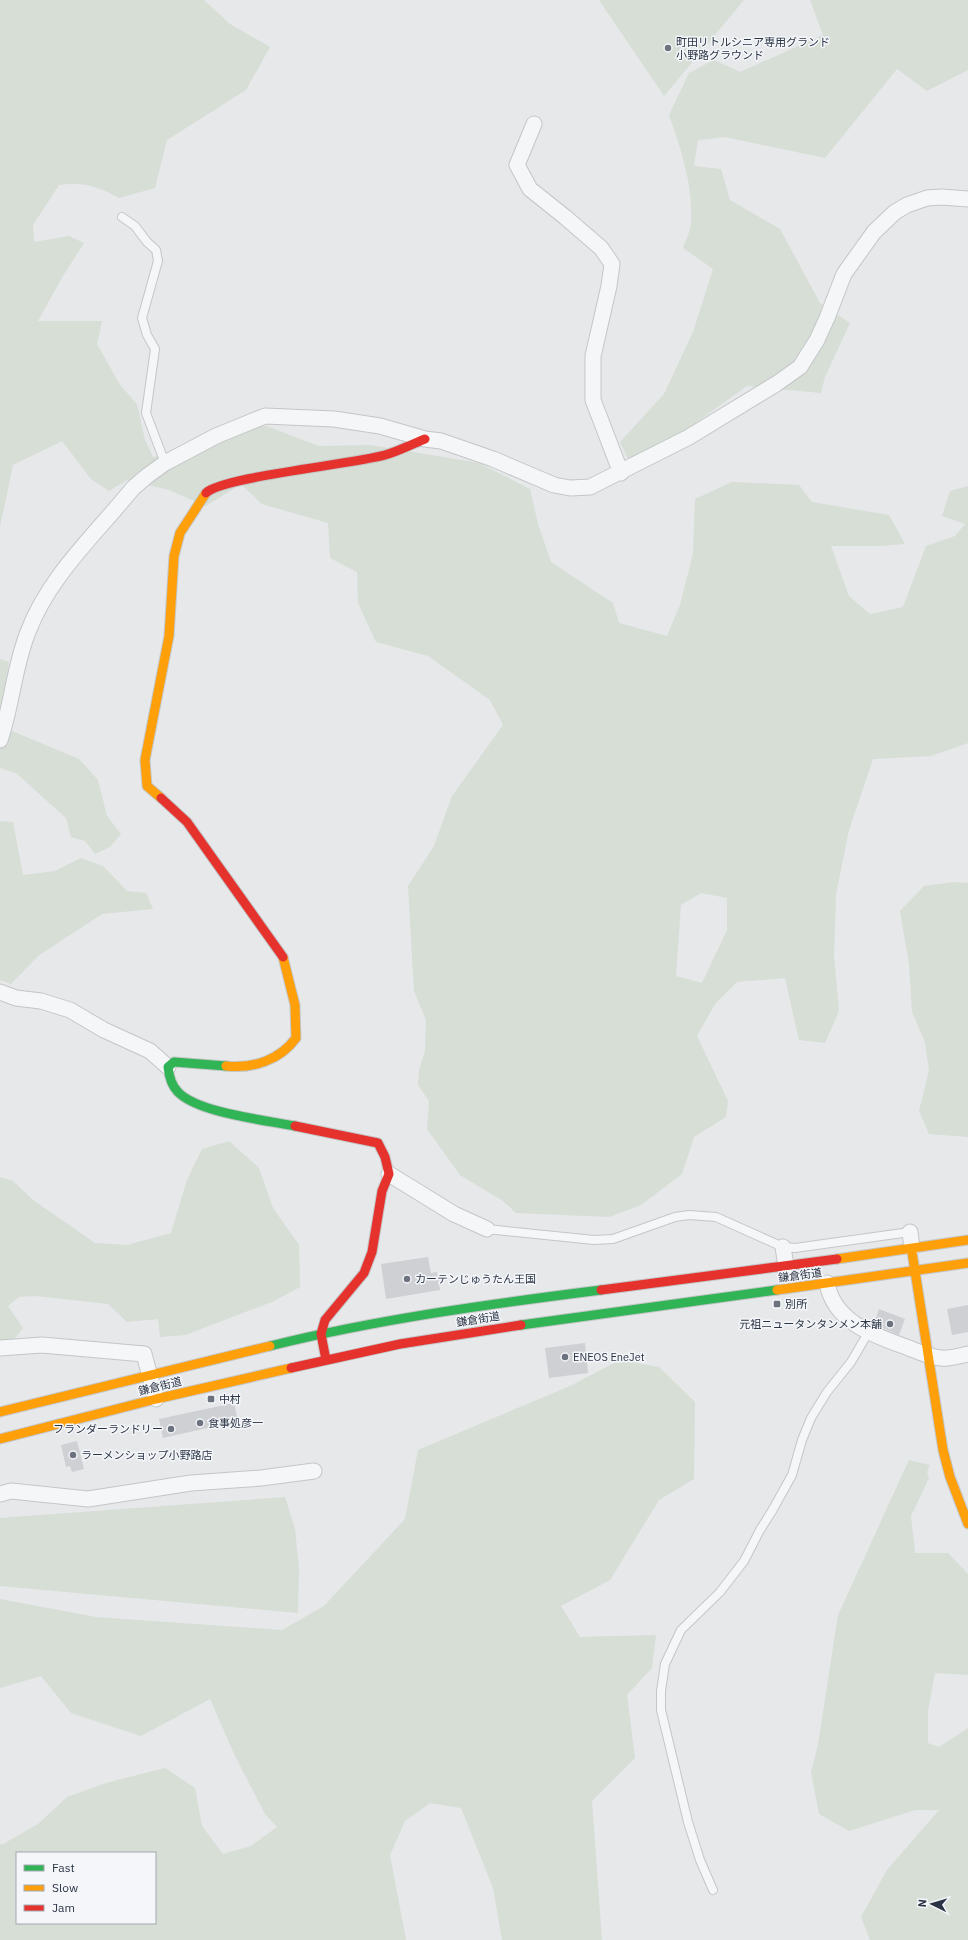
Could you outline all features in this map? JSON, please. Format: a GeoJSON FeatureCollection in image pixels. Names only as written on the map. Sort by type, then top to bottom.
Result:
{"type":"FeatureCollection","features":[{"type":"Feature","properties":{"kind":"main road"},"geometry":{"type":"LineString","coordinates":[[326,1360],[321,1334],[325,1320],[357,1284],[369,1264],[382,1191],[389,1174],[385,1157],[378,1143],[214,1110],[189,1100],[176,1091],[168,1080],[168,1067],[174,1062],[232,1067],[267,1061],[280,1055],[296,1038],[296,1020],[285,960],[187,822],[175,809],[147,786],[144,760],[169,636],[174,556],[180,533],[199,502],[208,491],[216,487],[256,478],[385,455],[425,439]]}},
{"type":"Feature","properties":{"kind":"main road","name":"鎌倉街道"},"geometry":{"type":"LineString","coordinates":[[0,1412],[321,1334],[500,1303],[786,1266],[968,1240]]}},
{"type":"Feature","properties":{"kind":"main road"},"geometry":{"type":"LineString","coordinates":[[912,1248],[943,1450],[957,1496],[968,1524]]}},
{"type":"Feature","properties":{"kind":"main road","name":"鎌倉街道"},"geometry":{"type":"LineString","coordinates":[[0,1440],[156,1399],[400,1344],[502,1328],[968,1263]]}},
{"type":"Feature","properties":{"kind":"street"},"geometry":{"type":"LineString","coordinates":[[534,124],[518,165],[530,189],[566,217],[601,248],[612,264],[609,286],[593,356],[593,400],[621,473]]}},
{"type":"Feature","properties":{"kind":"street"},"geometry":{"type":"LineString","coordinates":[[0,740],[12,694],[17,665],[28,631],[53,582],[133,488],[165,463],[216,436],[265,416],[334,419],[380,426],[425,439],[440,441],[494,459],[539,480],[564,487],[590,487],[621,473],[689,437],[776,384],[800,367],[828,318],[844,274],[880,224],[895,212],[907,205],[927,198],[942,197],[968,199]]}},
{"type":"Feature","properties":{"kind":"street"},"geometry":{"type":"LineString","coordinates":[[0,992],[16,998],[41,1001],[70,1010],[104,1030],[150,1051],[168,1067]]}},
{"type":"Feature","properties":{"kind":"street"},"geometry":{"type":"LineString","coordinates":[[389,1174],[454,1214],[487,1229]]}},
{"type":"Feature","properties":{"kind":"street"},"geometry":{"type":"LineString","coordinates":[[910,1232],[912,1248]]}},
{"type":"Feature","properties":{"kind":"street"},"geometry":{"type":"LineString","coordinates":[[783,1247],[786,1266]]}},
{"type":"Feature","properties":{"kind":"street"},"geometry":{"type":"LineString","coordinates":[[827,1283],[831,1297],[850,1322],[868,1332],[940,1358],[953,1358],[968,1354]]}},
{"type":"Feature","properties":{"kind":"street"},"geometry":{"type":"LineString","coordinates":[[0,1348],[42,1345],[144,1354],[156,1399]]}},
{"type":"Feature","properties":{"kind":"street"},"geometry":{"type":"LineString","coordinates":[[0,1494],[12,1490],[88,1499],[191,1483],[261,1478],[314,1471]]}},
{"type":"Feature","properties":{"kind":"lane"},"geometry":{"type":"LineString","coordinates":[[122,218],[135,226],[147,242],[156,250],[158,261],[142,318],[147,335],[155,349],[146,413],[165,463]]}},
{"type":"Feature","properties":{"kind":"lane"},"geometry":{"type":"LineString","coordinates":[[487,1229],[594,1240],[612,1239],[675,1217],[690,1215],[716,1217],[783,1247],[795,1248],[910,1232]]}},
{"type":"Feature","properties":{"kind":"lane"},"geometry":{"type":"LineString","coordinates":[[713,1890],[700,1860],[688,1822],[661,1710],[661,1691],[665,1664],[681,1630],[720,1592],[744,1561],[792,1475],[811,1418],[827,1392],[851,1362],[868,1332]]}},
{"type":"Feature","properties":{"kind":"shaded area"},"geometry":{"type":"Polygon","coordinates":[[[0,0],[204,0],[230,24],[270,47],[246,90],[167,140],[155,188],[119,198],[104,190],[90,186],[77,184],[59,185],[33,225],[34,242],[69,236],[84,243],[60,281],[38,321],[102,321],[97,344],[120,385],[137,404],[145,440],[153,457],[213,446],[258,423],[319,446],[371,445],[479,463],[530,489],[538,524],[551,562],[613,603],[619,623],[667,636],[680,605],[693,554],[695,499],[732,482],[799,485],[812,502],[889,515],[905,544],[881,546],[831,546],[849,596],[870,614],[903,607],[926,546],[955,536],[965,524],[942,516],[950,491],[968,486],[968,743],[931,756],[873,759],[849,830],[836,894],[834,955],[839,1011],[825,1043],[799,1040],[785,978],[737,982],[715,1004],[697,1036],[728,1101],[726,1117],[694,1137],[682,1174],[641,1205],[609,1217],[516,1213],[503,1201],[460,1175],[427,1129],[429,1101],[418,1085],[419,1070],[425,1052],[426,1020],[414,991],[408,886],[434,846],[452,796],[503,725],[490,700],[428,656],[376,642],[358,603],[357,572],[330,558],[328,523],[262,504],[241,484],[206,506],[169,490],[127,480],[109,491],[91,479],[62,441],[13,465],[0,527],[0,0]],[[701,893],[681,905],[676,976],[702,983],[727,930],[727,898],[701,893]]]}},
{"type":"Feature","properties":{"kind":"shaded area","name":"町田リトルシニア専用グランド 小野路グラウンド"},"geometry":{"type":"Polygon","coordinates":[[[599,0],[744,0],[664,96],[599,0]]]}},
{"type":"Feature","properties":{"kind":"shaded area"},"geometry":{"type":"Polygon","coordinates":[[[810,0],[968,0],[968,70],[927,91],[897,69],[825,158],[725,137],[698,140],[694,166],[721,169],[730,200],[780,229],[820,303],[850,323],[825,377],[821,393],[747,386],[687,429],[630,463],[620,442],[664,394],[693,332],[713,269],[683,248],[691,224],[690,194],[682,154],[669,115],[689,73],[714,60],[740,72],[823,35],[810,0]]]}},
{"type":"Feature","properties":{"kind":"shaded area"},"geometry":{"type":"Polygon","coordinates":[[[0,659],[9,662],[0,717],[0,659]]]}},
{"type":"Feature","properties":{"kind":"shaded area"},"geometry":{"type":"Polygon","coordinates":[[[0,726],[79,759],[98,780],[107,816],[121,834],[110,847],[95,854],[85,841],[71,837],[66,818],[16,773],[0,768],[0,726]]]}},
{"type":"Feature","properties":{"kind":"shaded area"},"geometry":{"type":"Polygon","coordinates":[[[0,821],[13,822],[23,875],[55,871],[81,858],[103,866],[127,891],[146,893],[153,909],[102,914],[38,956],[11,984],[0,980],[0,821]]]}},
{"type":"Feature","properties":{"kind":"shaded area"},"geometry":{"type":"Polygon","coordinates":[[[954,882],[968,883],[968,1137],[929,1134],[919,1111],[929,1070],[925,1042],[912,1012],[909,964],[900,911],[924,886],[954,882]]]}},
{"type":"Feature","properties":{"kind":"shaded area"},"geometry":{"type":"Polygon","coordinates":[[[229,1141],[259,1168],[273,1208],[299,1245],[300,1287],[272,1302],[185,1335],[160,1337],[158,1319],[127,1322],[108,1304],[35,1296],[19,1297],[8,1306],[23,1328],[0,1356],[0,1177],[13,1181],[33,1200],[95,1243],[127,1245],[171,1233],[187,1180],[202,1149],[229,1141]]]}},
{"type":"Feature","properties":{"kind":"shaded area"},"geometry":{"type":"Polygon","coordinates":[[[620,1360],[659,1367],[695,1402],[694,1479],[659,1500],[610,1580],[561,1606],[580,1637],[656,1635],[652,1668],[627,1695],[635,1758],[592,1801],[602,1940],[502,1940],[493,1888],[461,1808],[430,1803],[405,1821],[390,1855],[406,1940],[0,1940],[0,1844],[3,1844],[38,1824],[67,1797],[106,1783],[165,1768],[195,1788],[202,1826],[223,1854],[251,1846],[277,1827],[265,1814],[235,1756],[210,1699],[141,1736],[71,1713],[41,1676],[0,1688],[0,1599],[96,1617],[282,1630],[324,1606],[405,1519],[418,1450],[570,1386],[620,1360]]]}},
{"type":"Feature","properties":{"kind":"shaded area"},"geometry":{"type":"Polygon","coordinates":[[[909,1460],[930,1465],[927,1472],[929,1478],[911,1516],[915,1553],[948,1553],[968,1574],[968,1675],[935,1673],[928,1711],[928,1743],[939,1747],[968,1728],[968,1940],[870,1940],[861,1917],[887,1870],[939,1810],[915,1810],[849,1831],[819,1814],[811,1772],[818,1745],[838,1615],[909,1460]]]}},
{"type":"Feature","properties":{"kind":"shaded area"},"geometry":{"type":"Polygon","coordinates":[[[285,1497],[295,1529],[299,1569],[298,1613],[0,1586],[0,1518],[285,1497]]]}},
{"type":"Feature","properties":{"kind":"building"},"geometry":{"type":"Polygon","coordinates":[[[428,1257],[431,1273],[437,1272],[440,1290],[386,1299],[381,1264],[428,1257]]]}},
{"type":"Feature","properties":{"kind":"building"},"geometry":{"type":"Polygon","coordinates":[[[968,1305],[968,1332],[952,1335],[947,1309],[968,1305]]]}},
{"type":"Feature","properties":{"kind":"building"},"geometry":{"type":"Polygon","coordinates":[[[879,1309],[905,1319],[899,1335],[874,1324],[879,1309]]]}},
{"type":"Feature","properties":{"kind":"building"},"geometry":{"type":"Polygon","coordinates":[[[585,1343],[588,1373],[549,1378],[545,1348],[585,1343]]]}},
{"type":"Feature","properties":{"kind":"building"},"geometry":{"type":"Polygon","coordinates":[[[234,1403],[238,1421],[163,1438],[159,1419],[234,1403]]]}},
{"type":"Feature","properties":{"kind":"building"},"geometry":{"type":"Polygon","coordinates":[[[77,1441],[84,1469],[72,1472],[70,1466],[66,1467],[61,1445],[77,1441]]]}},
{"type":"Feature","properties":{"kind":"traffic: fast"},"geometry":{"type":"LineString","coordinates":[[226,1066],[174,1062],[168,1067],[171,1080],[178,1092],[200,1105],[233,1115],[295,1126]]}},
{"type":"Feature","properties":{"kind":"traffic: fast"},"geometry":{"type":"LineString","coordinates":[[270,1346],[311,1336],[434,1313],[601,1290]]}},
{"type":"Feature","properties":{"kind":"traffic: fast"},"geometry":{"type":"LineString","coordinates":[[521,1325],[777,1290]]}},
{"type":"Feature","properties":{"kind":"traffic: slow"},"geometry":{"type":"LineString","coordinates":[[161,798],[147,786],[145,760],[169,636],[174,556],[180,533],[206,493]]}},
{"type":"Feature","properties":{"kind":"traffic: slow"},"geometry":{"type":"LineString","coordinates":[[226,1066],[246,1066],[265,1061],[282,1052],[290,1046],[296,1038],[295,1005],[283,957]]}},
{"type":"Feature","properties":{"kind":"traffic: slow"},"geometry":{"type":"LineString","coordinates":[[837,1259],[968,1240]]}},
{"type":"Feature","properties":{"kind":"traffic: slow"},"geometry":{"type":"LineString","coordinates":[[912,1252],[943,1450],[950,1477],[968,1524]]}},
{"type":"Feature","properties":{"kind":"traffic: slow"},"geometry":{"type":"LineString","coordinates":[[777,1290],[968,1263]]}},
{"type":"Feature","properties":{"kind":"traffic: slow"},"geometry":{"type":"LineString","coordinates":[[0,1412],[270,1346]]}},
{"type":"Feature","properties":{"kind":"traffic: slow"},"geometry":{"type":"LineString","coordinates":[[0,1439],[156,1399],[291,1368]]}},
{"type":"Feature","properties":{"kind":"traffic: jam"},"geometry":{"type":"LineString","coordinates":[[206,493],[217,487],[261,476],[369,459],[385,455],[425,439]]}},
{"type":"Feature","properties":{"kind":"traffic: jam"},"geometry":{"type":"LineString","coordinates":[[161,798],[187,822],[283,957]]}},
{"type":"Feature","properties":{"kind":"traffic: jam"},"geometry":{"type":"LineString","coordinates":[[295,1126],[378,1143],[385,1157],[389,1174],[382,1191],[372,1252],[364,1273],[325,1320],[321,1334],[326,1360]]}},
{"type":"Feature","properties":{"kind":"traffic: jam"},"geometry":{"type":"LineString","coordinates":[[601,1290],[837,1259]]}},
{"type":"Feature","properties":{"kind":"traffic: jam"},"geometry":{"type":"LineString","coordinates":[[291,1368],[400,1344],[521,1325]]}},
{"type":"Feature","properties":{"kind":"place","name":"町田リトルシニア専用グランド 小野路グラウンド"},"geometry":{"type":"Point","coordinates":[668,48]}},
{"type":"Feature","properties":{"kind":"place","name":"カーテンじゅうたん王国"},"geometry":{"type":"Point","coordinates":[407,1279]}},
{"type":"Feature","properties":{"kind":"place","name":"別所"},"geometry":{"type":"Point","coordinates":[777,1304]}},
{"type":"Feature","properties":{"kind":"place","name":"元祖ニュータンタンメン本舗"},"geometry":{"type":"Point","coordinates":[890,1324]}},
{"type":"Feature","properties":{"kind":"place","name":"ENEOS EneJet"},"geometry":{"type":"Point","coordinates":[565,1357]}},
{"type":"Feature","properties":{"kind":"place","name":"中村"},"geometry":{"type":"Point","coordinates":[211,1399]}},
{"type":"Feature","properties":{"kind":"place","name":"食事処彦一"},"geometry":{"type":"Point","coordinates":[200,1423]}},
{"type":"Feature","properties":{"kind":"place","name":"フランダーランドリー"},"geometry":{"type":"Point","coordinates":[171,1429]}},
{"type":"Feature","properties":{"kind":"place","name":"ラーメンショップ小野路店"},"geometry":{"type":"Point","coordinates":[73,1455]}}]}
